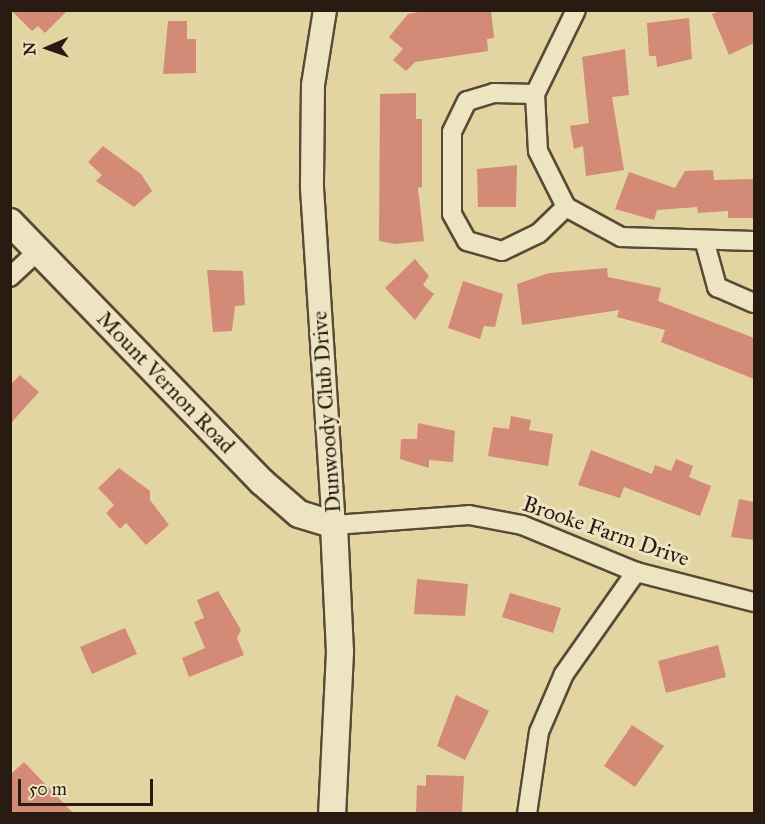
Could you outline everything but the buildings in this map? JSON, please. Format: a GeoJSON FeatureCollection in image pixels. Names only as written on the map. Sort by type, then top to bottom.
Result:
{"type":"FeatureCollection","features":[{"type":"Feature","properties":{"kind":"main road","name":"Mount Vernon Road"},"geometry":{"type":"LineString","coordinates":[[10,222],[262,482],[299,514],[334,525]]}},
{"type":"Feature","properties":{"kind":"main road","name":"Dunwoody Club Drive"},"geometry":{"type":"LineString","coordinates":[[332,813],[340,652],[334,525]]}},
{"type":"Feature","properties":{"kind":"street","name":"Dunwoody Club Drive"},"geometry":{"type":"LineString","coordinates":[[325,10],[313,85],[312,188],[334,525]]}},
{"type":"Feature","properties":{"kind":"street"},"geometry":{"type":"LineString","coordinates":[[576,10],[535,94],[538,151],[566,207],[621,237],[705,243],[754,241]]}},
{"type":"Feature","properties":{"kind":"street"},"geometry":{"type":"LineString","coordinates":[[535,94],[494,93],[467,100],[452,132],[452,214],[467,241],[502,251],[539,233],[566,207]]}},
{"type":"Feature","properties":{"kind":"street"},"geometry":{"type":"LineString","coordinates":[[705,243],[717,286],[754,303]]}},
{"type":"Feature","properties":{"kind":"street"},"geometry":{"type":"LineString","coordinates":[[10,277],[39,250]]}},
{"type":"Feature","properties":{"kind":"street","name":"Brooke Farm Drive"},"geometry":{"type":"LineString","coordinates":[[334,525],[469,515],[522,525],[636,572],[754,602]]}},
{"type":"Feature","properties":{"kind":"street"},"geometry":{"type":"LineString","coordinates":[[527,813],[539,732],[564,674],[636,572]]}}]}
